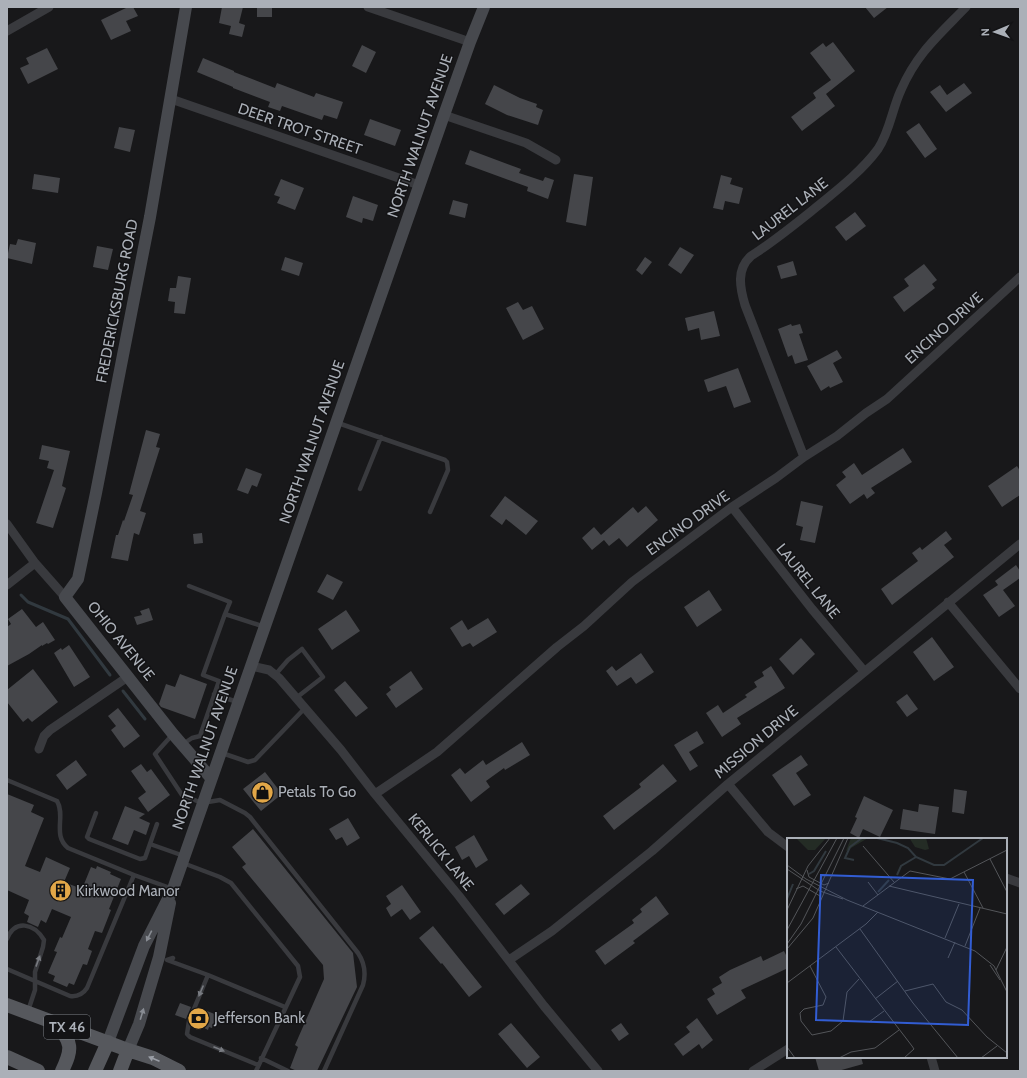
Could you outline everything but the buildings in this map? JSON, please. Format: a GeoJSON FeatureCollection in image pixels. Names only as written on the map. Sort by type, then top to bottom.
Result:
{"type":"FeatureCollection","features":[{"type":"Feature","properties":{"kind":"main road","name":"FREDERICKSBURG ROAD"},"geometry":{"type":"LineString","coordinates":[[65,597],[78,579],[144,248],[186,7]]}},
{"type":"Feature","properties":{"kind":"main road","name":"NORTH WALNUT AVENUE"},"geometry":{"type":"LineString","coordinates":[[128,1050],[139,1024],[160,957],[173,889],[183,859],[444,115],[484,7]]}},
{"type":"Feature","properties":{"kind":"main road","name":"OHIO AVENUE"},"geometry":{"type":"LineString","coordinates":[[65,597],[129,676],[182,745],[211,778]]}},
{"type":"Feature","properties":{"kind":"main road","name":"NORTH WALNUT AVENUE"},"geometry":{"type":"LineString","coordinates":[[108,1042],[144,946],[173,889]]}},
{"type":"Feature","properties":{"kind":"main road","name":"TX 46"},"geometry":{"type":"LineString","coordinates":[[7,1005],[128,1050]]}},
{"type":"Feature","properties":{"kind":"main road"},"geometry":{"type":"LineString","coordinates":[[56,1023],[65,1034],[70,1045],[69,1056],[62,1071]]}},
{"type":"Feature","properties":{"kind":"main road","name":"TX 46"},"geometry":{"type":"LineString","coordinates":[[96,1071],[108,1042]]}},
{"type":"Feature","properties":{"kind":"main road"},"geometry":{"type":"LineString","coordinates":[[120,1071],[128,1050],[153,1058],[179,1071]]}},
{"type":"Feature","properties":{"kind":"main road"},"geometry":{"type":"LineString","coordinates":[[7,1057],[38,1071]]}},
{"type":"Feature","properties":{"kind":"street"},"geometry":{"type":"LineString","coordinates":[[7,32],[49,7]]}},
{"type":"Feature","properties":{"kind":"street"},"geometry":{"type":"LineString","coordinates":[[368,7],[470,42]]}},
{"type":"Feature","properties":{"kind":"street","name":"LAUREL LANE"},"geometry":{"type":"LineString","coordinates":[[804,457],[745,305],[740,284],[742,268],[751,256],[790,229],[833,194],[867,162],[878,149],[886,136],[900,92],[919,57],[966,7]]}},
{"type":"Feature","properties":{"kind":"street","name":"DEER TROT STREET"},"geometry":{"type":"LineString","coordinates":[[171,99],[420,185]]}},
{"type":"Feature","properties":{"kind":"street"},"geometry":{"type":"LineString","coordinates":[[444,115],[526,143],[556,160]]}},
{"type":"Feature","properties":{"kind":"street","name":"ENCINO DRIVE"},"geometry":{"type":"LineString","coordinates":[[374,794],[437,752],[557,647],[584,626],[632,582],[732,508],[804,457],[837,436],[866,413],[887,399],[1020,278]]}},
{"type":"Feature","properties":{"kind":"street","name":"LAUREL LANE"},"geometry":{"type":"LineString","coordinates":[[732,508],[812,609],[864,670]]}},
{"type":"Feature","properties":{"kind":"street","name":"OHIO AVENUE"},"geometry":{"type":"LineString","coordinates":[[7,524],[35,563],[65,597]]}},
{"type":"Feature","properties":{"kind":"street","name":"MISSION DRIVE"},"geometry":{"type":"LineString","coordinates":[[509,960],[552,931],[652,851],[728,784],[864,670],[1020,544]]}},
{"type":"Feature","properties":{"kind":"street"},"geometry":{"type":"LineString","coordinates":[[7,585],[35,563]]}},
{"type":"Feature","properties":{"kind":"street"},"geometry":{"type":"LineString","coordinates":[[948,602],[1020,689]]}},
{"type":"Feature","properties":{"kind":"street","name":"KERLICK LANE"},"geometry":{"type":"LineString","coordinates":[[251,666],[269,670],[276,675],[341,750],[374,794],[459,896],[544,1006],[598,1071]]}},
{"type":"Feature","properties":{"kind":"street"},"geometry":{"type":"LineString","coordinates":[[39,749],[44,736],[50,730],[129,676]]}},
{"type":"Feature","properties":{"kind":"street"},"geometry":{"type":"LineString","coordinates":[[728,784],[768,832],[787,846]]}},
{"type":"Feature","properties":{"kind":"street"},"geometry":{"type":"LineString","coordinates":[[1007,878],[1020,883]]}},
{"type":"Feature","properties":{"kind":"street"},"geometry":{"type":"LineString","coordinates":[[753,1071],[787,1050]]}},
{"type":"Feature","properties":{"kind":"street"},"geometry":{"type":"LineString","coordinates":[[931,1058],[935,1071]]}},
{"type":"Feature","properties":{"kind":"lane"},"geometry":{"type":"LineString","coordinates":[[336,422],[445,460],[447,462],[448,470],[430,512]]}},
{"type":"Feature","properties":{"kind":"lane"},"geometry":{"type":"LineString","coordinates":[[360,489],[381,438]]}},
{"type":"Feature","properties":{"kind":"lane"},"geometry":{"type":"LineString","coordinates":[[182,745],[192,738],[200,736],[219,681],[203,675],[230,602],[189,586]]}},
{"type":"Feature","properties":{"kind":"lane"},"geometry":{"type":"LineString","coordinates":[[225,614],[265,627]]}},
{"type":"Feature","properties":{"kind":"lane"},"geometry":{"type":"LineString","coordinates":[[276,675],[288,660],[302,649],[323,677],[296,698]]}},
{"type":"Feature","properties":{"kind":"lane"},"geometry":{"type":"LineString","coordinates":[[214,694],[238,703]]}},
{"type":"Feature","properties":{"kind":"lane"},"geometry":{"type":"LineString","coordinates":[[221,752],[248,762],[255,760],[304,709]]}},
{"type":"Feature","properties":{"kind":"lane"},"geometry":{"type":"LineString","coordinates":[[174,734],[155,754],[182,795],[202,804],[220,800],[248,815],[362,959],[364,978],[363,985],[324,1071]]}},
{"type":"Feature","properties":{"kind":"lane"},"geometry":{"type":"LineString","coordinates":[[7,780],[57,802],[60,810],[60,838],[68,848],[173,889]]}},
{"type":"Feature","properties":{"kind":"lane"},"geometry":{"type":"LineString","coordinates":[[96,813],[88,837],[89,839],[140,859],[145,858],[157,824]]}},
{"type":"Feature","properties":{"kind":"lane"},"geometry":{"type":"LineString","coordinates":[[150,844],[231,883],[298,966],[300,977],[256,1071]]}},
{"type":"Feature","properties":{"kind":"lane"},"geometry":{"type":"LineString","coordinates":[[7,969],[70,996],[77,996],[82,993],[87,988],[134,875]]}},
{"type":"Feature","properties":{"kind":"lane"},"geometry":{"type":"LineString","coordinates":[[7,939],[12,929],[20,925],[33,928],[42,937],[44,943],[35,969],[35,990],[27,1012]]}},
{"type":"Feature","properties":{"kind":"lane"},"geometry":{"type":"LineString","coordinates":[[173,958],[167,960],[208,975],[285,1007]]}},
{"type":"Feature","properties":{"kind":"lane"},"geometry":{"type":"LineString","coordinates":[[208,975],[189,1021],[187,1034],[190,1037],[258,1064]]}},
{"type":"Feature","properties":{"kind":"lane"},"geometry":{"type":"LineString","coordinates":[[261,1058],[288,1071]]}},
{"type":"Feature","properties":{"kind":"waterway"},"geometry":{"type":"LineString","coordinates":[[21,595],[28,602],[68,619],[110,675]]}},
{"type":"Feature","properties":{"kind":"waterway"},"geometry":{"type":"LineString","coordinates":[[123,691],[145,719]]}},
{"type":"Feature","properties":{"kind":"place","name":"Petals To Go"},"geometry":{"type":"Point","coordinates":[263,792]}},
{"type":"Feature","properties":{"kind":"place","name":"Kirkwood Manor"},"geometry":{"type":"Point","coordinates":[61,891]}},
{"type":"Feature","properties":{"kind":"place","name":"Jefferson Bank"},"geometry":{"type":"Point","coordinates":[199,1018]}}]}
